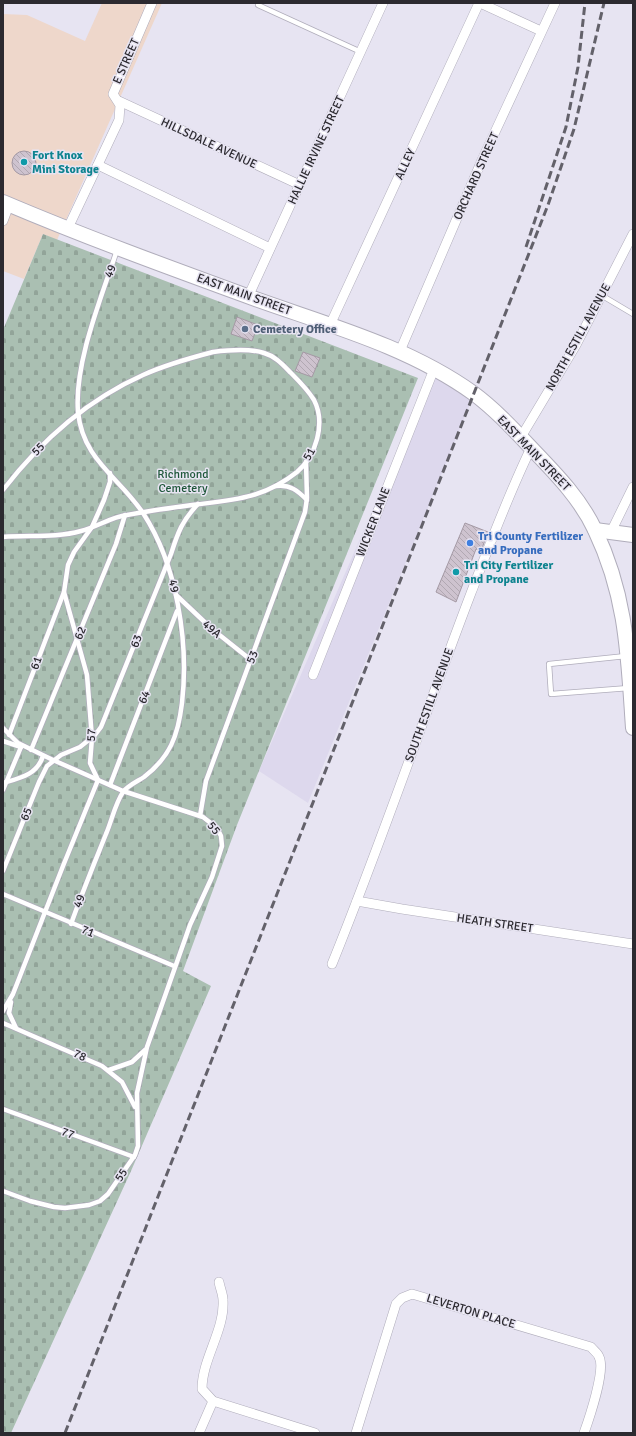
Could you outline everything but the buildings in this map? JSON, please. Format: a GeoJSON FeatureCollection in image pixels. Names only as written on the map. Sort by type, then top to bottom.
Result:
{"type":"FeatureCollection","features":[{"type":"Feature","properties":{"kind":"main road","name":"EAST MAIN STREET"},"geometry":{"type":"LineString","coordinates":[[6,204],[248,297],[400,351],[434,369],[474,394],[521,437],[568,488],[595,530],[615,578],[622,607],[631,683],[633,728]]}},
{"type":"Feature","properties":{"kind":"main road"},"geometry":{"type":"LineString","coordinates":[[595,530],[633,535]]}},
{"type":"Feature","properties":{"kind":"street","name":"E STREET"},"geometry":{"type":"LineString","coordinates":[[68,228],[119,120],[121,112],[119,101],[113,94],[114,88],[151,3]]}},
{"type":"Feature","properties":{"kind":"street","name":"HALLIE IRVINE STREET"},"geometry":{"type":"LineString","coordinates":[[248,297],[383,3]]}},
{"type":"Feature","properties":{"kind":"street"},"geometry":{"type":"LineString","coordinates":[[479,3],[541,30]]}},
{"type":"Feature","properties":{"kind":"street","name":"ALLEY"},"geometry":{"type":"LineString","coordinates":[[330,325],[479,3]]}},
{"type":"Feature","properties":{"kind":"street","name":"ORCHARD STREET"},"geometry":{"type":"LineString","coordinates":[[400,351],[482,160],[541,30],[555,3]]}},
{"type":"Feature","properties":{"kind":"street","name":"HILLSDALE AVENUE"},"geometry":{"type":"LineString","coordinates":[[119,101],[300,185]]}},
{"type":"Feature","properties":{"kind":"street"},"geometry":{"type":"LineString","coordinates":[[98,165],[270,248]]}},
{"type":"Feature","properties":{"kind":"street"},"geometry":{"type":"LineString","coordinates":[[3,221],[6,204]]}},
{"type":"Feature","properties":{"kind":"street","name":"NORTH ESTILL AVENUE"},"geometry":{"type":"LineString","coordinates":[[521,437],[560,374],[633,234]]}},
{"type":"Feature","properties":{"kind":"street","name":"WICKER LANE"},"geometry":{"type":"LineString","coordinates":[[313,675],[434,369]]}},
{"type":"Feature","properties":{"kind":"street","name":"SOUTH ESTILL AVENUE"},"geometry":{"type":"LineString","coordinates":[[332,964],[505,506],[531,448]]}},
{"type":"Feature","properties":{"kind":"street"},"geometry":{"type":"LineString","coordinates":[[611,532],[633,487]]}},
{"type":"Feature","properties":{"kind":"street","name":"HEATH STREET"},"geometry":{"type":"LineString","coordinates":[[357,901],[402,910],[633,944]]}},
{"type":"Feature","properties":{"kind":"street"},"geometry":{"type":"LineString","coordinates":[[219,1282],[223,1301],[220,1323],[202,1376],[202,1389],[213,1401],[315,1433]]}},
{"type":"Feature","properties":{"kind":"street","name":"LEVERTON PLACE"},"geometry":{"type":"LineString","coordinates":[[356,1433],[396,1304],[402,1298],[412,1294],[591,1347],[599,1357],[601,1366],[592,1409],[584,1433]]}},
{"type":"Feature","properties":{"kind":"street"},"geometry":{"type":"LineString","coordinates":[[199,1433],[213,1401]]}},
{"type":"Feature","properties":{"kind":"lane"},"geometry":{"type":"LineString","coordinates":[[258,5],[360,52]]}},
{"type":"Feature","properties":{"kind":"lane","name":"49"},"geometry":{"type":"LineString","coordinates":[[71,924],[88,877],[123,791],[160,763],[168,754],[181,713],[184,670],[176,596],[167,562],[158,539],[143,513],[110,473],[95,458],[84,439],[78,414],[78,384],[81,369],[103,288],[118,248]]}},
{"type":"Feature","properties":{"kind":"lane"},"geometry":{"type":"LineString","coordinates":[[601,295],[633,314]]}},
{"type":"Feature","properties":{"kind":"lane","name":"51"},"geometry":{"type":"LineString","coordinates":[[3,537],[57,535],[82,531],[125,515],[247,498],[273,487],[297,472],[311,454],[318,434],[319,415],[314,401],[303,385],[282,364],[264,353],[224,350],[165,366],[124,385],[78,414]]}},
{"type":"Feature","properties":{"kind":"lane","name":"55"},"geometry":{"type":"LineString","coordinates":[[3,490],[31,456],[78,414]]}},
{"type":"Feature","properties":{"kind":"lane","name":"53"},"geometry":{"type":"LineString","coordinates":[[200,816],[206,781],[300,526],[307,500],[306,461]]}},
{"type":"Feature","properties":{"kind":"lane","name":"57"},"geometry":{"type":"LineString","coordinates":[[98,780],[90,763],[92,738],[87,674],[78,637],[64,592],[68,565],[74,552],[92,527],[109,488],[110,473]]}},
{"type":"Feature","properties":{"kind":"lane"},"geometry":{"type":"LineString","coordinates":[[273,487],[289,487],[297,490],[307,500]]}},
{"type":"Feature","properties":{"kind":"lane","name":"63"},"geometry":{"type":"LineString","coordinates":[[53,760],[80,747],[92,738],[102,727],[183,520],[198,504]]}},
{"type":"Feature","properties":{"kind":"lane","name":"62"},"geometry":{"type":"LineString","coordinates":[[33,750],[116,544],[125,515]]}},
{"type":"Feature","properties":{"kind":"lane","name":"61"},"geometry":{"type":"LineString","coordinates":[[9,735],[64,592]]}},
{"type":"Feature","properties":{"kind":"lane","name":"49A"},"geometry":{"type":"LineString","coordinates":[[176,596],[212,629],[251,660]]}},
{"type":"Feature","properties":{"kind":"lane","name":"64"},"geometry":{"type":"LineString","coordinates":[[110,785],[178,610]]}},
{"type":"Feature","properties":{"kind":"lane"},"geometry":{"type":"LineString","coordinates":[[628,656],[548,664],[551,694],[631,683]]}},
{"type":"Feature","properties":{"kind":"lane","name":"55"},"geometry":{"type":"LineString","coordinates":[[3,728],[18,743],[43,756],[123,791],[211,821],[221,836],[222,846],[212,877],[190,925],[174,966],[163,1004],[147,1047],[141,1071],[137,1111],[139,1123],[138,1146],[134,1158],[108,1194],[100,1201],[89,1205],[54,1208],[3,1191]]}},
{"type":"Feature","properties":{"kind":"lane"},"geometry":{"type":"LineString","coordinates":[[3,741],[33,750]]}},
{"type":"Feature","properties":{"kind":"lane"},"geometry":{"type":"LineString","coordinates":[[3,790],[4,783],[21,747]]}},
{"type":"Feature","properties":{"kind":"lane"},"geometry":{"type":"LineString","coordinates":[[4,783],[34,771],[40,766],[43,756]]}},
{"type":"Feature","properties":{"kind":"lane","name":"65"},"geometry":{"type":"LineString","coordinates":[[3,871],[39,782],[47,766],[53,760]]}},
{"type":"Feature","properties":{"kind":"lane"},"geometry":{"type":"LineString","coordinates":[[3,1011],[13,994],[98,780]]}},
{"type":"Feature","properties":{"kind":"lane","name":"71"},"geometry":{"type":"LineString","coordinates":[[3,894],[71,924],[174,966]]}},
{"type":"Feature","properties":{"kind":"lane"},"geometry":{"type":"LineString","coordinates":[[13,994],[9,1013],[16,1028]]}},
{"type":"Feature","properties":{"kind":"lane","name":"78"},"geometry":{"type":"LineString","coordinates":[[3,1023],[78,1054],[109,1070],[122,1082],[129,1092],[137,1111]]}},
{"type":"Feature","properties":{"kind":"lane","name":"55"},"geometry":{"type":"LineString","coordinates":[[109,1070],[132,1062],[147,1047]]}},
{"type":"Feature","properties":{"kind":"lane","name":"77"},"geometry":{"type":"LineString","coordinates":[[3,1109],[134,1158]]}},
{"type":"Feature","properties":{"kind":"shaded area"},"geometry":{"type":"Polygon","coordinates":[[[102,3],[162,3],[57,240],[43,234],[24,279],[3,271],[3,14],[27,15],[85,41],[102,3]]]}},
{"type":"Feature","properties":{"kind":"shaded area"},"geometry":{"type":"Polygon","coordinates":[[[434,369],[474,394],[308,803],[259,771],[434,369]]]}},
{"type":"Feature","properties":{"kind":"green space","name":"Richmond Cemetery"},"geometry":{"type":"Polygon","coordinates":[[[43,234],[418,378],[237,825],[183,971],[211,986],[131,1171],[11,1433],[3,1433],[3,330],[43,234]]]}},
{"type":"Feature","properties":{"kind":"railway"},"geometry":{"type":"LineString","coordinates":[[526,247],[566,127],[578,67],[585,3]]}},
{"type":"Feature","properties":{"kind":"railway"},"geometry":{"type":"LineString","coordinates":[[65,1433],[548,205],[574,129],[604,3]]}},
{"type":"Feature","properties":{"kind":"place","name":"Fort Knox Mini Storage"},"geometry":{"type":"Point","coordinates":[24,162]}},
{"type":"Feature","properties":{"kind":"place","name":"Cemetery Office"},"geometry":{"type":"Point","coordinates":[245,329]}},
{"type":"Feature","properties":{"kind":"place","name":"Tri County Fertilizer and Propane"},"geometry":{"type":"Point","coordinates":[470,543]}},
{"type":"Feature","properties":{"kind":"place","name":"Tri City Fertilizer and Propane"},"geometry":{"type":"Point","coordinates":[456,572]}}]}
